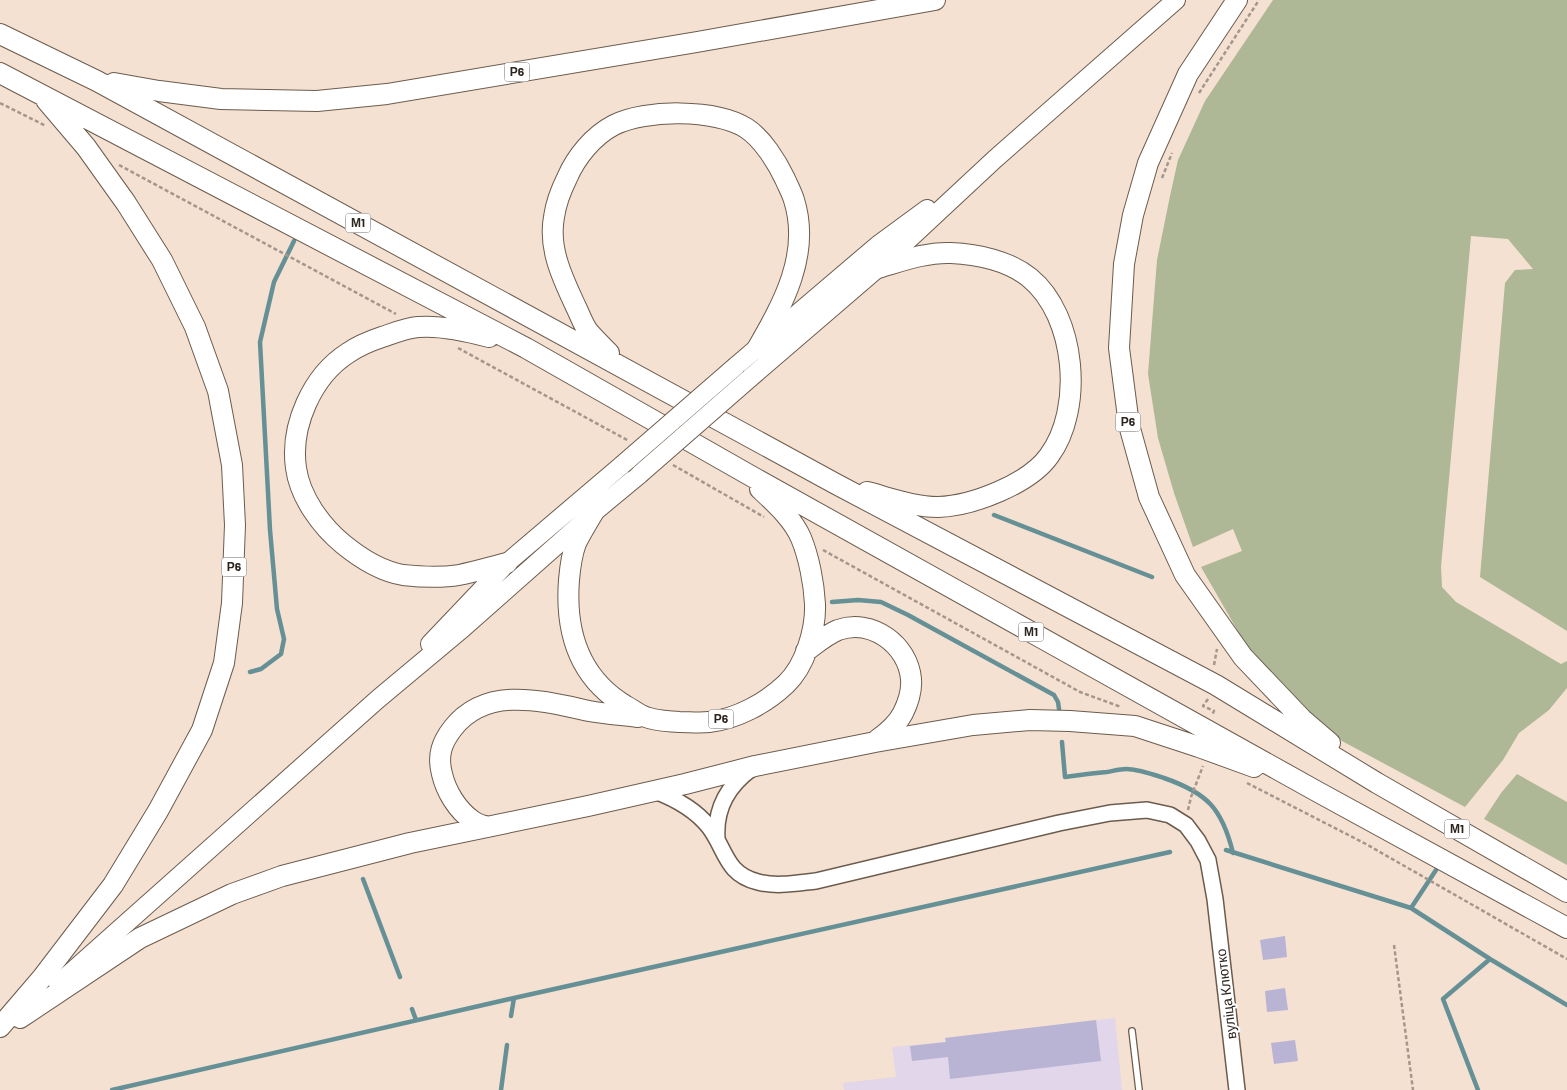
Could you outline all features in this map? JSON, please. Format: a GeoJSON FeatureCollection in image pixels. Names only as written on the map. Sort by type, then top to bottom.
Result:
{"type":"FeatureCollection","features":[{"type":"Feature","properties":{"kind":"highway","name":"Р6"},"geometry":{"type":"LineString","coordinates":[[96,80],[158,91],[221,99],[317,102],[387,94],[934,0]]}},
{"type":"Feature","properties":{"kind":"highway","name":"Р6"},"geometry":{"type":"LineString","coordinates":[[1237,0],[1188,74],[1148,162],[1132,214],[1124,264],[1119,348],[1129,425],[1149,497],[1185,575],[1243,657],[1302,719],[1377,783]]}},
{"type":"Feature","properties":{"kind":"highway","name":"М1"},"geometry":{"type":"LineString","coordinates":[[0,34],[96,80],[836,484],[1216,685],[1377,783],[1567,892]]}},
{"type":"Feature","properties":{"kind":"highway","name":"М1"},"geometry":{"type":"LineString","coordinates":[[0,72],[526,348],[743,472],[1318,792],[1567,928]]}},
{"type":"Feature","properties":{"kind":"highway","name":"Р6"},"geometry":{"type":"LineString","coordinates":[[0,1027],[42,978],[112,885],[158,811],[202,730],[224,662],[232,603],[235,525],[232,466],[218,391],[195,327],[162,260],[126,203],[86,147],[40,92]]}},
{"type":"Feature","properties":{"kind":"highway","name":"Р6"},"geometry":{"type":"LineString","coordinates":[[620,366],[587,330],[558,268],[554,246],[553,219],[558,200],[574,162],[592,141],[614,125],[636,117],[665,114],[721,117],[747,128],[770,152],[782,173],[794,200],[799,226],[798,258],[779,311],[757,349]]}},
{"type":"Feature","properties":{"kind":"highway","name":"Р6"},"geometry":{"type":"LineString","coordinates":[[836,484],[921,506],[939,507],[962,504],[999,491],[1033,472],[1049,457],[1060,438],[1067,420],[1071,380],[1063,331],[1054,309],[1044,292],[1029,278],[1010,266],[985,257],[952,253],[923,254],[878,268]]}},
{"type":"Feature","properties":{"kind":"highway","name":"Р6"},"geometry":{"type":"LineString","coordinates":[[507,563],[459,575],[433,576],[400,574],[359,558],[337,540],[311,507],[296,469],[296,448],[299,427],[306,403],[316,385],[332,366],[348,352],[371,340],[398,331],[419,327],[460,330],[526,348]]}},
{"type":"Feature","properties":{"kind":"highway","name":"Р6"},"geometry":{"type":"LineString","coordinates":[[487,827],[473,821],[459,808],[446,787],[440,760],[440,749],[445,738],[460,719],[475,708],[505,700],[520,700],[555,703],[591,711],[664,721],[709,722],[734,716],[756,706],[787,684],[798,668],[814,629],[814,592],[811,572],[801,538],[791,522],[743,472]]}},
{"type":"Feature","properties":{"kind":"highway","name":"Р6"},"geometry":{"type":"LineString","coordinates":[[593,513],[576,544],[570,567],[569,616],[574,643],[583,663],[595,680],[614,698],[646,718]]}},
{"type":"Feature","properties":{"kind":"highway","name":"Р6"},"geometry":{"type":"LineString","coordinates":[[806,651],[823,637],[840,630],[855,627],[871,629],[885,636],[898,647],[905,660],[911,679],[909,700],[903,715],[893,728],[875,742]]}},
{"type":"Feature","properties":{"kind":"highway","name":"Р6"},"geometry":{"type":"LineString","coordinates":[[20,1018],[140,938],[232,894],[282,876],[410,843],[655,791],[755,766],[875,742],[973,725],[1030,720],[1135,726],[1199,747],[1318,792]]}},
{"type":"Feature","properties":{"kind":"main road","name":"Р6"},"geometry":{"type":"LineString","coordinates":[[0,1036],[378,698],[464,628],[593,513],[878,268],[995,158],[1176,0]]}},
{"type":"Feature","properties":{"kind":"main road","name":"Р6"},"geometry":{"type":"LineString","coordinates":[[378,698],[507,563],[878,246],[995,158]]}},
{"type":"Feature","properties":{"kind":"street"},"geometry":{"type":"LineString","coordinates":[[717,838],[716,824],[724,798],[741,776],[755,766]]}},
{"type":"Feature","properties":{"kind":"street"},"geometry":{"type":"LineString","coordinates":[[655,791],[678,800],[694,810],[717,838]]}},
{"type":"Feature","properties":{"kind":"street","name":"вуліца Клютко"},"geometry":{"type":"LineString","coordinates":[[717,838],[726,860],[741,875],[758,882],[784,884],[816,881],[1059,823],[1110,813],[1147,810],[1170,815],[1186,825],[1198,841],[1208,860],[1237,1090]]}},
{"type":"Feature","properties":{"kind":"lane"},"geometry":{"type":"LineString","coordinates":[[1132,1031],[1139,1090]]}},
{"type":"Feature","properties":{"kind":"path"},"geometry":{"type":"LineString","coordinates":[[1197,96],[1259,0]]}},
{"type":"Feature","properties":{"kind":"path"},"geometry":{"type":"LineString","coordinates":[[0,103],[52,129]]}},
{"type":"Feature","properties":{"kind":"path"},"geometry":{"type":"LineString","coordinates":[[1160,183],[1174,148]]}},
{"type":"Feature","properties":{"kind":"path"},"geometry":{"type":"LineString","coordinates":[[111,160],[419,327]]}},
{"type":"Feature","properties":{"kind":"path"},"geometry":{"type":"LineString","coordinates":[[453,346],[635,444]]}},
{"type":"Feature","properties":{"kind":"path"},"geometry":{"type":"LineString","coordinates":[[670,463],[768,519]]}},
{"type":"Feature","properties":{"kind":"path"},"geometry":{"type":"LineString","coordinates":[[801,538],[1080,692],[1124,708]]}},
{"type":"Feature","properties":{"kind":"path"},"geometry":{"type":"LineString","coordinates":[[1204,728],[1214,711],[1203,706],[1221,678],[1213,671],[1221,626]]}},
{"type":"Feature","properties":{"kind":"path"},"geometry":{"type":"LineString","coordinates":[[1191,797],[1204,765],[1211,767]]}},
{"type":"Feature","properties":{"kind":"path"},"geometry":{"type":"LineString","coordinates":[[1244,782],[1366,844],[1567,960]]}},
{"type":"Feature","properties":{"kind":"path"},"geometry":{"type":"LineString","coordinates":[[1394,945],[1413,1090]]}},
{"type":"Feature","properties":{"kind":"shaded area"},"geometry":{"type":"Polygon","coordinates":[[[1115,1018],[1122,1090],[844,1090],[843,1083],[896,1077],[892,1047],[945,1042],[945,1038],[1115,1018]]]}},
{"type":"Feature","properties":{"kind":"green space"},"geometry":{"type":"Polygon","coordinates":[[[1273,0],[1567,0],[1567,631],[1480,577],[1505,283],[1515,270],[1533,269],[1508,239],[1471,236],[1441,567],[1442,587],[1456,602],[1561,664],[1567,661],[1567,688],[1549,710],[1519,733],[1503,760],[1465,807],[1342,741],[1292,697],[1247,647],[1201,567],[1242,551],[1233,529],[1193,547],[1174,493],[1158,438],[1148,374],[1157,260],[1178,160],[1205,101],[1273,0]]]}},
{"type":"Feature","properties":{"kind":"green space"},"geometry":{"type":"Polygon","coordinates":[[[1517,774],[1567,802],[1567,865],[1484,819],[1501,793],[1517,774]]]}},
{"type":"Feature","properties":{"kind":"building"},"geometry":{"type":"Polygon","coordinates":[[[1285,936],[1287,957],[1263,960],[1260,940],[1285,936]]]}},
{"type":"Feature","properties":{"kind":"building"},"geometry":{"type":"Polygon","coordinates":[[[1285,988],[1288,1010],[1267,1012],[1265,991],[1285,988]]]}},
{"type":"Feature","properties":{"kind":"building"},"geometry":{"type":"Polygon","coordinates":[[[1096,1020],[1101,1061],[950,1079],[948,1057],[912,1061],[910,1046],[946,1042],[945,1038],[1096,1020]]]}},
{"type":"Feature","properties":{"kind":"building"},"geometry":{"type":"Polygon","coordinates":[[[1295,1040],[1298,1061],[1274,1064],[1271,1043],[1295,1040]]]}},
{"type":"Feature","properties":{"kind":"waterway"},"geometry":{"type":"LineString","coordinates":[[250,672],[261,669],[281,654],[284,639],[277,609],[270,530],[260,342],[274,282],[294,241]]}},
{"type":"Feature","properties":{"kind":"waterway"},"geometry":{"type":"LineString","coordinates":[[994,515],[1152,577]]}},
{"type":"Feature","properties":{"kind":"waterway"},"geometry":{"type":"LineString","coordinates":[[832,602],[858,600],[881,602],[1054,695],[1059,709]]}},
{"type":"Feature","properties":{"kind":"waterway"},"geometry":{"type":"LineString","coordinates":[[1062,742],[1065,777],[1121,769],[1135,770],[1179,784],[1202,796],[1218,813],[1224,824],[1233,853]]}},
{"type":"Feature","properties":{"kind":"waterway"},"geometry":{"type":"LineString","coordinates":[[1226,850],[1411,908],[1490,959],[1567,1005]]}},
{"type":"Feature","properties":{"kind":"waterway"},"geometry":{"type":"LineString","coordinates":[[112,1090],[514,998],[1170,852]]}},
{"type":"Feature","properties":{"kind":"waterway"},"geometry":{"type":"LineString","coordinates":[[1411,908],[1436,870]]}},
{"type":"Feature","properties":{"kind":"waterway"},"geometry":{"type":"LineString","coordinates":[[363,879],[400,977]]}},
{"type":"Feature","properties":{"kind":"waterway"},"geometry":{"type":"LineString","coordinates":[[1478,1090],[1443,999],[1490,959]]}},
{"type":"Feature","properties":{"kind":"waterway"},"geometry":{"type":"LineString","coordinates":[[511,1016],[514,998]]}},
{"type":"Feature","properties":{"kind":"waterway"},"geometry":{"type":"LineString","coordinates":[[412,1009],[416,1020]]}},
{"type":"Feature","properties":{"kind":"waterway"},"geometry":{"type":"LineString","coordinates":[[501,1090],[507,1045]]}}]}
